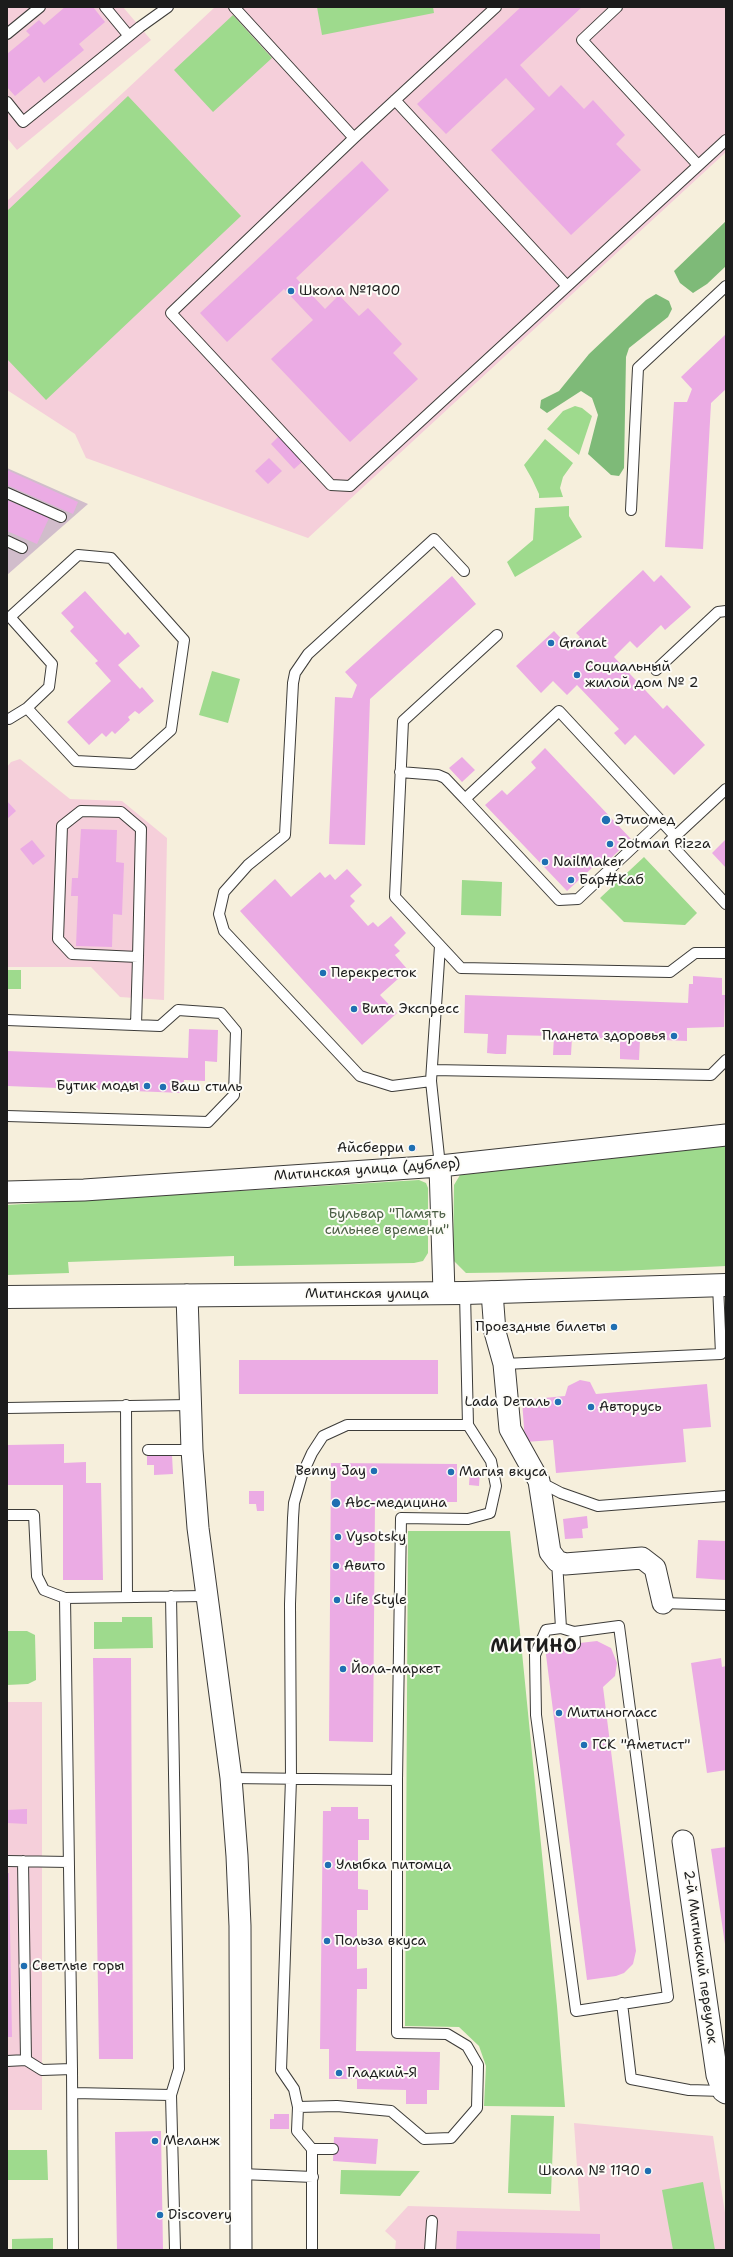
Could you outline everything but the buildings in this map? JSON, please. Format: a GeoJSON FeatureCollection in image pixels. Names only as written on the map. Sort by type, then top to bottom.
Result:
{"type":"FeatureCollection","features":[{"type":"Feature","properties":{"kind":"main road","name":"Митинская улица"},"geometry":{"type":"LineString","coordinates":[[7,1297],[454,1293],[722,1285]]}},
{"type":"Feature","properties":{"kind":"street","name":"Митинская улица (дублер)"},"geometry":{"type":"LineString","coordinates":[[7,1192],[84,1190],[440,1166],[726,1135]]}},
{"type":"Feature","properties":{"kind":"street"},"geometry":{"type":"LineString","coordinates":[[440,1166],[454,1293]]}},
{"type":"Feature","properties":{"kind":"street"},"geometry":{"type":"LineString","coordinates":[[492,1292],[495,1332],[504,1364],[510,1429],[539,1481],[550,1552],[557,1561],[565,1564],[642,1558],[655,1568],[663,1603]]}},
{"type":"Feature","properties":{"kind":"street"},"geometry":{"type":"LineString","coordinates":[[187,1295],[192,1450],[205,1596],[231,1778],[240,1926],[242,2174],[241,2250]]}},
{"type":"Feature","properties":{"kind":"street","name":"2-й Митинский переулок"},"geometry":{"type":"LineString","coordinates":[[683,1842],[717,2075],[724,2092]]}},
{"type":"Feature","properties":{"kind":"lane"},"geometry":{"type":"LineString","coordinates":[[7,34],[40,7]]}},
{"type":"Feature","properties":{"kind":"lane"},"geometry":{"type":"LineString","coordinates":[[104,7],[128,36]]}},
{"type":"Feature","properties":{"kind":"lane"},"geometry":{"type":"LineString","coordinates":[[7,102],[23,122],[128,36],[168,7]]}},
{"type":"Feature","properties":{"kind":"lane"},"geometry":{"type":"LineString","coordinates":[[234,7],[354,138]]}},
{"type":"Feature","properties":{"kind":"lane"},"geometry":{"type":"LineString","coordinates":[[496,7],[394,100],[171,313],[331,485],[350,486],[726,140]]}},
{"type":"Feature","properties":{"kind":"lane"},"geometry":{"type":"LineString","coordinates":[[617,7],[582,40],[698,165]]}},
{"type":"Feature","properties":{"kind":"lane"},"geometry":{"type":"LineString","coordinates":[[394,100],[568,286]]}},
{"type":"Feature","properties":{"kind":"lane"},"geometry":{"type":"LineString","coordinates":[[631,510],[638,368],[726,286]]}},
{"type":"Feature","properties":{"kind":"lane"},"geometry":{"type":"LineString","coordinates":[[7,493],[61,517]]}},
{"type":"Feature","properties":{"kind":"lane"},"geometry":{"type":"LineString","coordinates":[[431,1081],[392,1086],[360,1076],[224,930],[219,914],[224,892],[248,865],[285,835],[293,683],[295,673],[308,654],[434,539],[464,571]]}},
{"type":"Feature","properties":{"kind":"lane"},"geometry":{"type":"LineString","coordinates":[[7,541],[22,548]]}},
{"type":"Feature","properties":{"kind":"lane"},"geometry":{"type":"LineString","coordinates":[[8,718],[27,708],[49,687],[52,664],[8,616],[78,555],[111,558],[184,640],[171,730],[133,764],[76,761],[27,708]]}},
{"type":"Feature","properties":{"kind":"lane"},"geometry":{"type":"LineString","coordinates":[[656,670],[718,612],[726,611]]}},
{"type":"Feature","properties":{"kind":"lane"},"geometry":{"type":"LineString","coordinates":[[497,635],[402,721],[395,897],[461,968],[670,972],[695,953],[726,953]]}},
{"type":"Feature","properties":{"kind":"lane"},"geometry":{"type":"LineString","coordinates":[[465,799],[559,712],[675,836]]}},
{"type":"Feature","properties":{"kind":"lane"},"geometry":{"type":"LineString","coordinates":[[400,772],[438,775],[445,778],[559,900],[578,899],[661,821]]}},
{"type":"Feature","properties":{"kind":"lane"},"geometry":{"type":"LineString","coordinates":[[726,789],[669,842],[726,904]]}},
{"type":"Feature","properties":{"kind":"lane"},"geometry":{"type":"LineString","coordinates":[[136,1025],[138,957],[141,829],[120,812],[81,811],[62,826],[58,939],[72,954],[138,957]]}},
{"type":"Feature","properties":{"kind":"lane"},"geometry":{"type":"LineString","coordinates":[[440,946],[431,1081],[440,1166]]}},
{"type":"Feature","properties":{"kind":"lane"},"geometry":{"type":"LineString","coordinates":[[7,1020],[160,1026],[178,1010],[221,1013],[236,1031],[234,1095],[208,1122],[7,1116]]}},
{"type":"Feature","properties":{"kind":"lane"},"geometry":{"type":"LineString","coordinates":[[432,1070],[711,1075],[726,1060]]}},
{"type":"Feature","properties":{"kind":"lane"},"geometry":{"type":"LineString","coordinates":[[504,1364],[721,1354],[722,1285]]}},
{"type":"Feature","properties":{"kind":"lane"},"geometry":{"type":"LineString","coordinates":[[298,2107],[337,2106],[391,2111],[424,2139],[451,2138],[477,2108],[478,2065],[467,2046],[447,2034],[397,2033],[397,1780],[401,1518],[468,1518],[490,1513],[496,1486],[492,1461],[468,1425],[454,1293]]}},
{"type":"Feature","properties":{"kind":"lane"},"geometry":{"type":"LineString","coordinates":[[7,1408],[190,1405]]}},
{"type":"Feature","properties":{"kind":"lane"},"geometry":{"type":"LineString","coordinates":[[126,1406],[127,1597]]}},
{"type":"Feature","properties":{"kind":"lane"},"geometry":{"type":"LineString","coordinates":[[312,2250],[312,2150],[298,2130],[298,2107],[294,2088],[281,2070],[291,1779],[290,1604],[292,1518],[294,1503],[312,1453],[323,1436],[347,1425],[468,1425]]}},
{"type":"Feature","properties":{"kind":"lane"},"geometry":{"type":"LineString","coordinates":[[148,1450],[192,1450]]}},
{"type":"Feature","properties":{"kind":"lane"},"geometry":{"type":"LineString","coordinates":[[539,1481],[561,1493],[598,1506],[726,1496]]}},
{"type":"Feature","properties":{"kind":"lane"},"geometry":{"type":"LineString","coordinates":[[7,1515],[34,1515],[37,1576],[44,1590],[65,1598],[205,1596]]}},
{"type":"Feature","properties":{"kind":"lane"},"geometry":{"type":"LineString","coordinates":[[557,1561],[561,1628]]}},
{"type":"Feature","properties":{"kind":"lane"},"geometry":{"type":"LineString","coordinates":[[171,1596],[179,2069],[172,2095],[175,2250]]}},
{"type":"Feature","properties":{"kind":"lane"},"geometry":{"type":"LineString","coordinates":[[65,1598],[73,2093],[73,2250]]}},
{"type":"Feature","properties":{"kind":"lane"},"geometry":{"type":"LineString","coordinates":[[663,1603],[726,1605]]}},
{"type":"Feature","properties":{"kind":"lane"},"geometry":{"type":"LineString","coordinates":[[619,1626],[668,1997],[576,2011],[536,1715],[535,1655],[546,1630],[561,1628],[574,1632],[619,1626]]}},
{"type":"Feature","properties":{"kind":"lane"},"geometry":{"type":"LineString","coordinates":[[574,1632],[575,1644]]}},
{"type":"Feature","properties":{"kind":"lane"},"geometry":{"type":"LineString","coordinates":[[231,1778],[397,1780]]}},
{"type":"Feature","properties":{"kind":"lane"},"geometry":{"type":"LineString","coordinates":[[7,1861],[69,1862]]}},
{"type":"Feature","properties":{"kind":"lane"},"geometry":{"type":"LineString","coordinates":[[23,1861],[26,2060]]}},
{"type":"Feature","properties":{"kind":"lane"},"geometry":{"type":"LineString","coordinates":[[622,2003],[631,2078],[689,2090],[724,2092]]}},
{"type":"Feature","properties":{"kind":"lane"},"geometry":{"type":"LineString","coordinates":[[7,2061],[26,2060],[42,2070],[72,2069]]}},
{"type":"Feature","properties":{"kind":"lane"},"geometry":{"type":"LineString","coordinates":[[73,2093],[172,2095]]}},
{"type":"Feature","properties":{"kind":"lane"},"geometry":{"type":"LineString","coordinates":[[312,2150],[333,2149]]}},
{"type":"Feature","properties":{"kind":"lane"},"geometry":{"type":"LineString","coordinates":[[242,2174],[312,2177]]}},
{"type":"Feature","properties":{"kind":"lane"},"geometry":{"type":"LineString","coordinates":[[430,2250],[432,2221]]}},
{"type":"Feature","properties":{"kind":"shaded area"},"geometry":{"type":"Polygon","coordinates":[[[7,7],[123,7],[151,40],[17,150],[7,138],[7,7]]]}},
{"type":"Feature","properties":{"kind":"shaded area","name":"Школа №1900"},"geometry":{"type":"Polygon","coordinates":[[[215,7],[726,7],[726,152],[308,538],[86,458],[75,434],[7,390],[7,201],[215,7]]]}},
{"type":"Feature","properties":{"kind":"shaded area"},"geometry":{"type":"Polygon","coordinates":[[[7,468],[88,504],[7,575],[7,468]]]}},
{"type":"Feature","properties":{"kind":"shaded area"},"geometry":{"type":"Polygon","coordinates":[[[20,759],[70,799],[122,801],[167,838],[164,1000],[120,997],[91,967],[7,967],[7,767],[11,762],[20,759]]]}},
{"type":"Feature","properties":{"kind":"shaded area","name":"Светлые горы"},"geometry":{"type":"Polygon","coordinates":[[[7,1702],[42,1702],[42,2110],[7,2110],[7,1702]]]}},
{"type":"Feature","properties":{"kind":"shaded area","name":"Школа № 1190"},"geometry":{"type":"Polygon","coordinates":[[[574,2123],[713,2136],[726,2219],[726,2250],[395,2250],[396,2241],[385,2231],[408,2206],[580,2211],[574,2123]]]}},
{"type":"Feature","properties":{"kind":"green space"},"geometry":{"type":"Polygon","coordinates":[[[317,7],[433,7],[434,13],[322,35],[317,7]]]}},
{"type":"Feature","properties":{"kind":"green space"},"geometry":{"type":"Polygon","coordinates":[[[233,15],[272,58],[213,112],[174,70],[233,15]]]}},
{"type":"Feature","properties":{"kind":"green space"},"geometry":{"type":"Polygon","coordinates":[[[128,96],[241,216],[46,400],[7,359],[7,211],[128,96]]]}},
{"type":"Feature","properties":{"kind":"green space"},"geometry":{"type":"Polygon","coordinates":[[[726,221],[726,266],[707,284],[693,293],[680,283],[674,271],[726,221]]]}},
{"type":"Feature","properties":{"kind":"green space"},"geometry":{"type":"Polygon","coordinates":[[[656,294],[669,301],[672,309],[668,317],[629,348],[626,357],[624,468],[619,476],[611,475],[588,454],[598,415],[592,398],[581,391],[547,413],[540,408],[541,400],[559,391],[589,354],[646,300],[656,294]]]}},
{"type":"Feature","properties":{"kind":"green space"},"geometry":{"type":"Polygon","coordinates":[[[575,406],[582,408],[592,416],[579,455],[547,429],[563,411],[575,406]]]}},
{"type":"Feature","properties":{"kind":"green space"},"geometry":{"type":"Polygon","coordinates":[[[545,439],[573,463],[563,477],[560,488],[563,497],[539,498],[539,494],[524,465],[545,439]]]}},
{"type":"Feature","properties":{"kind":"green space"},"geometry":{"type":"Polygon","coordinates":[[[569,506],[569,516],[582,537],[515,577],[507,562],[533,540],[535,508],[569,506]]]}},
{"type":"Feature","properties":{"kind":"green space"},"geometry":{"type":"Polygon","coordinates":[[[212,671],[240,679],[228,723],[199,715],[212,671]]]}},
{"type":"Feature","properties":{"kind":"green space"},"geometry":{"type":"Polygon","coordinates":[[[644,857],[697,913],[685,925],[624,922],[600,898],[644,857]]]}},
{"type":"Feature","properties":{"kind":"green space"},"geometry":{"type":"Polygon","coordinates":[[[462,880],[502,882],[501,916],[461,915],[462,880]]]}},
{"type":"Feature","properties":{"kind":"green space"},"geometry":{"type":"Polygon","coordinates":[[[7,970],[21,970],[21,989],[7,989],[7,970]]]}},
{"type":"Feature","properties":{"kind":"green space"},"geometry":{"type":"Polygon","coordinates":[[[726,1146],[726,1266],[621,1271],[466,1273],[453,1260],[454,1185],[460,1175],[726,1146]]]}},
{"type":"Feature","properties":{"kind":"green space","name":"Бульвар \"Память сильнее времени\""},"geometry":{"type":"Polygon","coordinates":[[[419,1180],[426,1183],[428,1188],[428,1253],[423,1261],[414,1263],[234,1266],[234,1256],[68,1262],[69,1273],[7,1275],[7,1205],[419,1180]]]}},
{"type":"Feature","properties":{"kind":"green space"},"geometry":{"type":"Polygon","coordinates":[[[408,1531],[510,1531],[557,2006],[565,2107],[484,2106],[486,2066],[479,2046],[459,2027],[405,2026],[408,1531]]]}},
{"type":"Feature","properties":{"kind":"green space"},"geometry":{"type":"Polygon","coordinates":[[[122,1617],[152,1617],[153,1648],[94,1649],[94,1622],[122,1622],[122,1617]]]}},
{"type":"Feature","properties":{"kind":"green space"},"geometry":{"type":"Polygon","coordinates":[[[7,1631],[27,1631],[35,1635],[36,1680],[28,1684],[7,1685],[7,1631]]]}},
{"type":"Feature","properties":{"kind":"green space"},"geometry":{"type":"Polygon","coordinates":[[[511,2115],[554,2116],[551,2194],[508,2193],[511,2115]]]}},
{"type":"Feature","properties":{"kind":"green space"},"geometry":{"type":"Polygon","coordinates":[[[7,2150],[47,2150],[48,2180],[7,2180],[7,2150]]]}},
{"type":"Feature","properties":{"kind":"green space"},"geometry":{"type":"Polygon","coordinates":[[[341,2170],[420,2171],[400,2196],[340,2194],[341,2170]]]}},
{"type":"Feature","properties":{"kind":"green space"},"geometry":{"type":"Polygon","coordinates":[[[703,2182],[715,2250],[673,2250],[662,2190],[703,2182]]]}},
{"type":"Feature","properties":{"kind":"green space"},"geometry":{"type":"Polygon","coordinates":[[[53,2238],[53,2250],[12,2250],[12,2239],[53,2238]]]}},
{"type":"Feature","properties":{"kind":"place","name":"Школа №1900"},"geometry":{"type":"Point","coordinates":[291,291]}},
{"type":"Feature","properties":{"kind":"place","name":"Granat"},"geometry":{"type":"Point","coordinates":[551,643]}},
{"type":"Feature","properties":{"kind":"place","name":"Социальный жилой дом № 2"},"geometry":{"type":"Point","coordinates":[577,675]}},
{"type":"Feature","properties":{"kind":"place","name":"Этиомед"},"geometry":{"type":"Point","coordinates":[606,820]}},
{"type":"Feature","properties":{"kind":"place","name":"Zotman Pizza"},"geometry":{"type":"Point","coordinates":[610,844]}},
{"type":"Feature","properties":{"kind":"place","name":"NailMaker"},"geometry":{"type":"Point","coordinates":[545,862]}},
{"type":"Feature","properties":{"kind":"place","name":"Бар#Каб"},"geometry":{"type":"Point","coordinates":[571,880]}},
{"type":"Feature","properties":{"kind":"place","name":"Перекресток"},"geometry":{"type":"Point","coordinates":[323,973]}},
{"type":"Feature","properties":{"kind":"place","name":"Вита Экспресс"},"geometry":{"type":"Point","coordinates":[354,1009]}},
{"type":"Feature","properties":{"kind":"place","name":"Планета здоровья"},"geometry":{"type":"Point","coordinates":[674,1036]}},
{"type":"Feature","properties":{"kind":"place","name":"Бутик моды"},"geometry":{"type":"Point","coordinates":[147,1086]}},
{"type":"Feature","properties":{"kind":"place","name":"Ваш стиль"},"geometry":{"type":"Point","coordinates":[163,1087]}},
{"type":"Feature","properties":{"kind":"place","name":"Айсберри"},"geometry":{"type":"Point","coordinates":[412,1148]}},
{"type":"Feature","properties":{"kind":"place","name":"Проездные билеты"},"geometry":{"type":"Point","coordinates":[614,1327]}},
{"type":"Feature","properties":{"kind":"place","name":"Lada Dеталь"},"geometry":{"type":"Point","coordinates":[558,1402]}},
{"type":"Feature","properties":{"kind":"place","name":"Авторусь"},"geometry":{"type":"Point","coordinates":[591,1407]}},
{"type":"Feature","properties":{"kind":"place","name":"Benny Jay"},"geometry":{"type":"Point","coordinates":[374,1471]}},
{"type":"Feature","properties":{"kind":"place","name":"Магия вкуса"},"geometry":{"type":"Point","coordinates":[451,1472]}},
{"type":"Feature","properties":{"kind":"place","name":"Abc-медицина"},"geometry":{"type":"Point","coordinates":[336,1503]}},
{"type":"Feature","properties":{"kind":"place","name":"Vysotsky"},"geometry":{"type":"Point","coordinates":[338,1537]}},
{"type":"Feature","properties":{"kind":"place","name":"Авито"},"geometry":{"type":"Point","coordinates":[336,1566]}},
{"type":"Feature","properties":{"kind":"place","name":"Life Style"},"geometry":{"type":"Point","coordinates":[337,1600]}},
{"type":"Feature","properties":{"kind":"place","name":"Йола-маркет"},"geometry":{"type":"Point","coordinates":[343,1669]}},
{"type":"Feature","properties":{"kind":"place","name":"Митиногласс"},"geometry":{"type":"Point","coordinates":[559,1713]}},
{"type":"Feature","properties":{"kind":"place","name":"ГСК \"Аметист\""},"geometry":{"type":"Point","coordinates":[584,1745]}},
{"type":"Feature","properties":{"kind":"place","name":"Улыбка питомца"},"geometry":{"type":"Point","coordinates":[328,1865]}},
{"type":"Feature","properties":{"kind":"place","name":"Польза вкуса"},"geometry":{"type":"Point","coordinates":[327,1941]}},
{"type":"Feature","properties":{"kind":"place","name":"Светлые горы"},"geometry":{"type":"Point","coordinates":[24,1966]}},
{"type":"Feature","properties":{"kind":"place","name":"Гладкий-Я"},"geometry":{"type":"Point","coordinates":[339,2073]}},
{"type":"Feature","properties":{"kind":"place","name":"Меланж"},"geometry":{"type":"Point","coordinates":[155,2141]}},
{"type":"Feature","properties":{"kind":"place","name":"Школа № 1190"},"geometry":{"type":"Point","coordinates":[648,2171]}},
{"type":"Feature","properties":{"kind":"place","name":"Discovery"},"geometry":{"type":"Point","coordinates":[160,2215]}},
{"type":"Feature","properties":{"kind":"district","name":"МИТИНО"},"geometry":{"type":"Point","coordinates":[534,1647]}}]}
